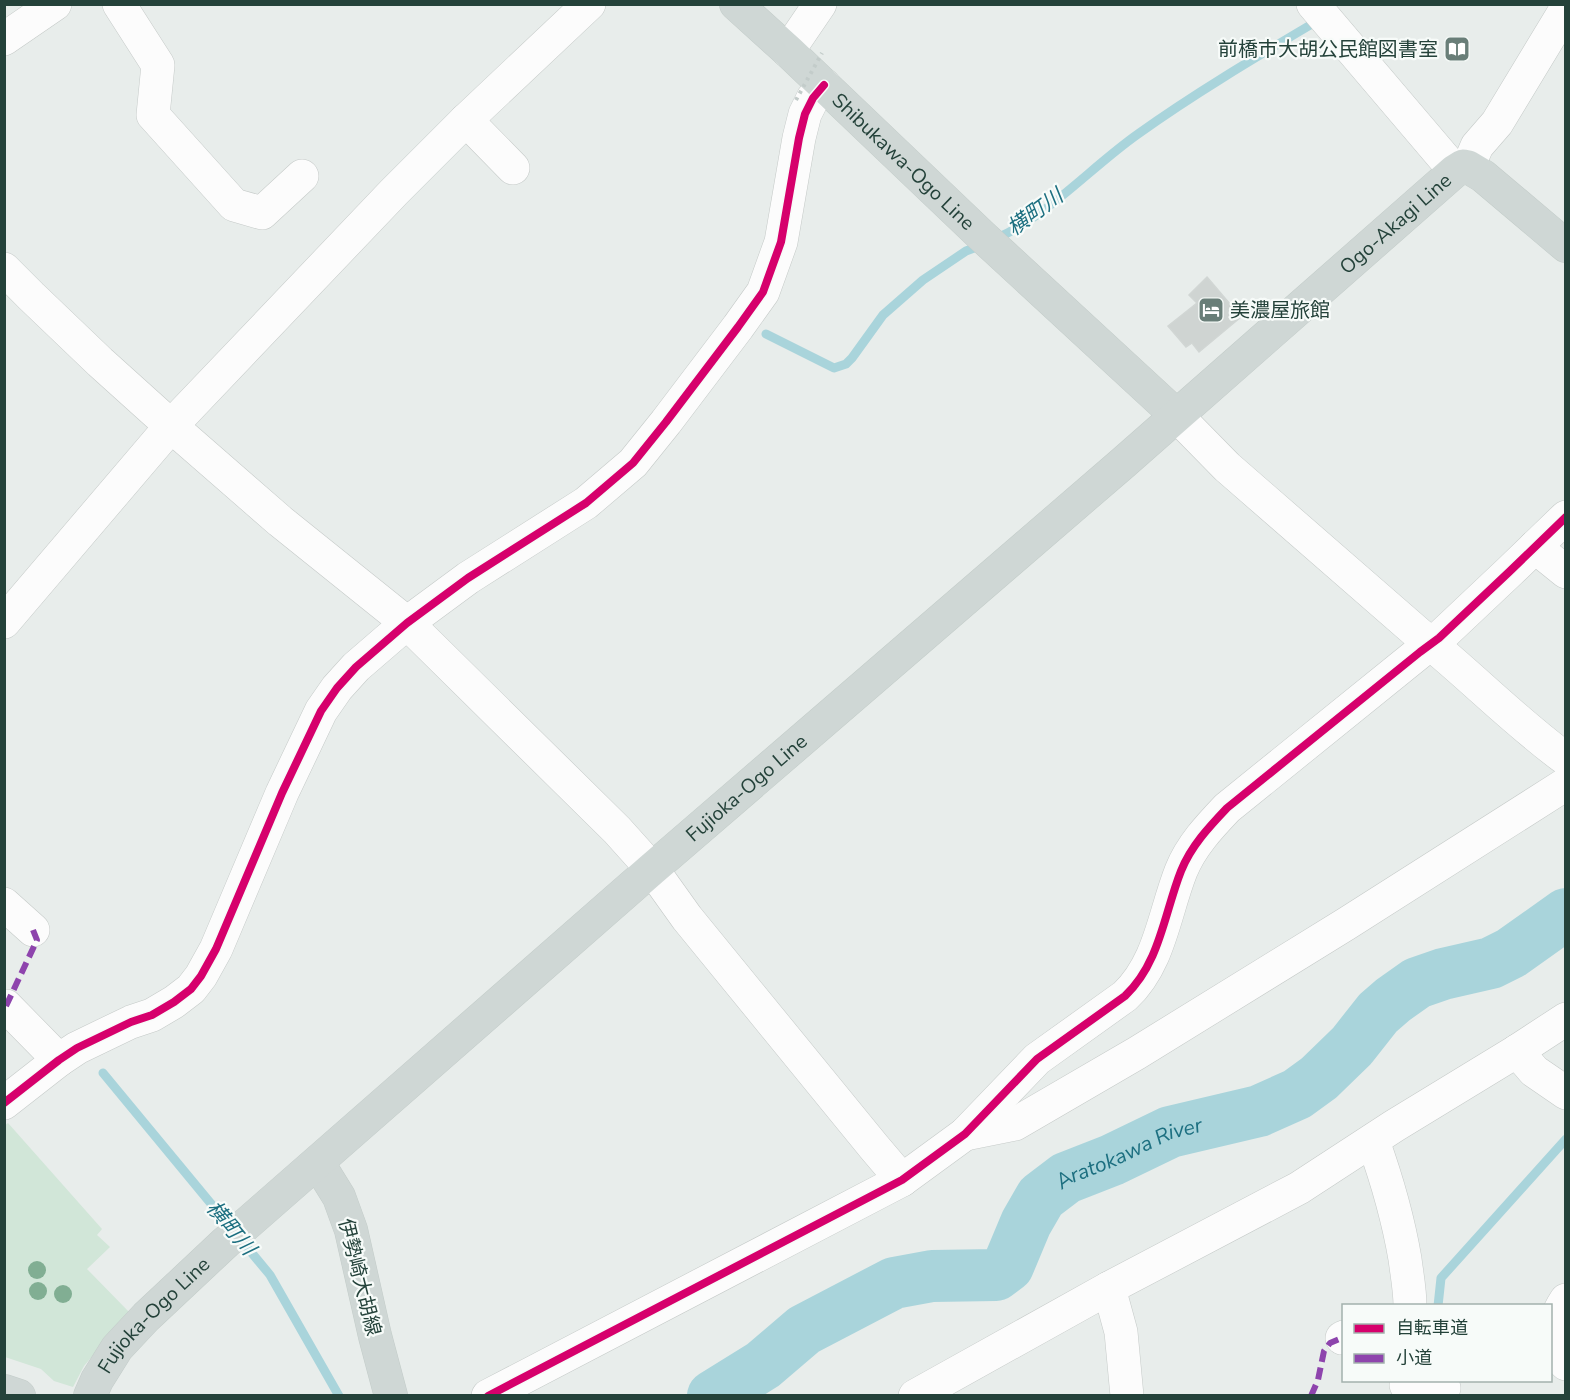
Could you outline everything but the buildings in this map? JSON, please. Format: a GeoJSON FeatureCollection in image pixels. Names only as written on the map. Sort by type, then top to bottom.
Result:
{"type":"FeatureCollection","features":[{"type":"Feature","properties":{"kind":"main road","name":"Shibukawa-Ogo Line"},"geometry":{"type":"LineString","coordinates":[[736,4],[788,51],[810,93],[988,241],[1176,415]]}},
{"type":"Feature","properties":{"kind":"main road","name":"Ogo-Akagi Line"},"geometry":{"type":"LineString","coordinates":[[1176,415],[1462,169],[1483,176],[1566,246]]}},
{"type":"Feature","properties":{"kind":"main road","name":"Fujioka-Ogo Line"},"geometry":{"type":"LineString","coordinates":[[90,1395],[97,1380],[122,1343],[146,1317],[235,1234],[1176,415]]}},
{"type":"Feature","properties":{"kind":"main road","name":"伊勢崎大胡線"},"geometry":{"type":"LineString","coordinates":[[318,1162],[339,1197],[351,1230],[391,1395]]}},
{"type":"Feature","properties":{"kind":"main road"},"geometry":{"type":"LineString","coordinates":[[4,1391],[19,1395]]}},
{"type":"Feature","properties":{"kind":"street"},"geometry":{"type":"LineString","coordinates":[[4,39],[55,4]]}},
{"type":"Feature","properties":{"kind":"street"},"geometry":{"type":"LineString","coordinates":[[119,4],[158,65],[153,115],[234,205],[262,213],[302,176]]}},
{"type":"Feature","properties":{"kind":"street"},"geometry":{"type":"LineString","coordinates":[[4,622],[171,426],[466,120],[589,4]]}},
{"type":"Feature","properties":{"kind":"street"},"geometry":{"type":"LineString","coordinates":[[788,51],[820,4]]}},
{"type":"Feature","properties":{"kind":"street"},"geometry":{"type":"LineString","coordinates":[[1313,4],[1462,169],[1477,146],[1497,123],[1566,9]]}},
{"type":"Feature","properties":{"kind":"street"},"geometry":{"type":"LineString","coordinates":[[4,1103],[77,1048],[131,1022],[152,1015],[191,989],[216,949],[282,793],[321,711],[337,688],[356,667],[407,623],[468,578],[586,503],[633,463],[666,422],[763,291],[781,242],[797,149],[805,114],[813,98],[810,93]]}},
{"type":"Feature","properties":{"kind":"street"},"geometry":{"type":"LineString","coordinates":[[466,120],[513,168]]}},
{"type":"Feature","properties":{"kind":"street"},"geometry":{"type":"LineString","coordinates":[[4,269],[100,362],[171,426],[280,521],[407,623],[617,830],[652,869],[687,918],[902,1180]]}},
{"type":"Feature","properties":{"kind":"street"},"geometry":{"type":"LineString","coordinates":[[1176,415],[1227,467],[1534,736],[1566,759]]}},
{"type":"Feature","properties":{"kind":"street"},"geometry":{"type":"LineString","coordinates":[[488,1395],[902,1180],[965,1134],[1038,1059],[1125,996],[1135,986],[1151,962],[1181,869],[1190,851],[1227,808],[1447,631],[1566,517]]}},
{"type":"Feature","properties":{"kind":"street"},"geometry":{"type":"LineString","coordinates":[[1535,547],[1566,572]]}},
{"type":"Feature","properties":{"kind":"street"},"geometry":{"type":"LineString","coordinates":[[965,1134],[1015,1124],[1137,1053],[1566,784]]}},
{"type":"Feature","properties":{"kind":"street"},"geometry":{"type":"LineString","coordinates":[[4,904],[33,930]]}},
{"type":"Feature","properties":{"kind":"street"},"geometry":{"type":"LineString","coordinates":[[6,1006],[59,1060]]}},
{"type":"Feature","properties":{"kind":"street"},"geometry":{"type":"LineString","coordinates":[[915,1395],[1109,1288],[1299,1188],[1566,1019]]}},
{"type":"Feature","properties":{"kind":"street"},"geometry":{"type":"LineString","coordinates":[[1517,1051],[1534,1071],[1566,1093]]}},
{"type":"Feature","properties":{"kind":"street"},"geometry":{"type":"LineString","coordinates":[[1373,1141],[1390,1191],[1401,1238],[1405,1300]]}},
{"type":"Feature","properties":{"kind":"street"},"geometry":{"type":"LineString","coordinates":[[1109,1288],[1120,1332],[1127,1395]]}},
{"type":"Feature","properties":{"kind":"street"},"geometry":{"type":"LineString","coordinates":[[1552,1332],[1560,1309],[1566,1300]]}},
{"type":"Feature","properties":{"kind":"street"},"geometry":{"type":"LineString","coordinates":[[1552,1350],[1563,1362]]}},
{"type":"Feature","properties":{"kind":"path"},"geometry":{"type":"LineString","coordinates":[[810,93],[822,53]]}},
{"type":"Feature","properties":{"kind":"green space"},"geometry":{"type":"Polygon","coordinates":[[[8,1123],[102,1229],[97,1235],[110,1247],[87,1269],[129,1312],[84,1366],[73,1387],[54,1381],[41,1369],[5,1357],[4,1126],[8,1123]]]}},
{"type":"Feature","properties":{"kind":"waterway","name":"横町川"},"geometry":{"type":"LineString","coordinates":[[995,239],[1014,230],[1051,205],[1120,147],[1159,119],[1312,24]]}},
{"type":"Feature","properties":{"kind":"waterway","name":"横町川"},"geometry":{"type":"LineString","coordinates":[[766,334],[834,368],[846,364],[883,315],[923,280],[966,251],[982,245]]}},
{"type":"Feature","properties":{"kind":"waterway","name":"Aratokawa River"},"geometry":{"type":"LineString","coordinates":[[713,1396],[763,1365],[804,1330],[894,1283],[932,1276],[996,1275],[1008,1266],[1026,1223],[1041,1197],[1066,1178],[1112,1160],[1170,1132],[1259,1111],[1297,1094],[1319,1078],[1352,1046],[1378,1013],[1417,983],[1443,974],[1491,963],[1511,953],[1566,914]]}},
{"type":"Feature","properties":{"kind":"waterway","name":"横町川"},"geometry":{"type":"LineString","coordinates":[[103,1073],[270,1275],[339,1396]]}},
{"type":"Feature","properties":{"kind":"waterway"},"geometry":{"type":"LineString","coordinates":[[1438,1304],[1441,1278],[1566,1139]]}},
{"type":"Feature","properties":{"kind":"marked path"},"geometry":{"type":"LineString","coordinates":[[6,1006],[37,940],[33,930]]}},
{"type":"Feature","properties":{"kind":"marked path"},"geometry":{"type":"LineString","coordinates":[[1311,1396],[1318,1380],[1324,1351],[1330,1343],[1342,1338]]}},
{"type":"Feature","properties":{"kind":"cycle path"},"geometry":{"type":"LineString","coordinates":[[4,1103],[77,1048],[131,1022],[152,1015],[191,989],[216,949],[282,793],[321,711],[356,667],[407,623],[468,578],[586,503],[633,463],[763,292],[781,242],[805,114],[813,98],[824,85]]}},
{"type":"Feature","properties":{"kind":"cycle path"},"geometry":{"type":"LineString","coordinates":[[488,1396],[902,1180],[965,1134],[1037,1059],[1125,996],[1137,983],[1154,953],[1185,862],[1201,837],[1227,808],[1439,638],[1566,517]]}},
{"type":"Feature","properties":{"kind":"place","name":"前橋市大胡公民館図書室"},"geometry":{"type":"Point","coordinates":[1457,49]}},
{"type":"Feature","properties":{"kind":"place","name":"美濃屋旅館"},"geometry":{"type":"Point","coordinates":[1211,310]}}]}
